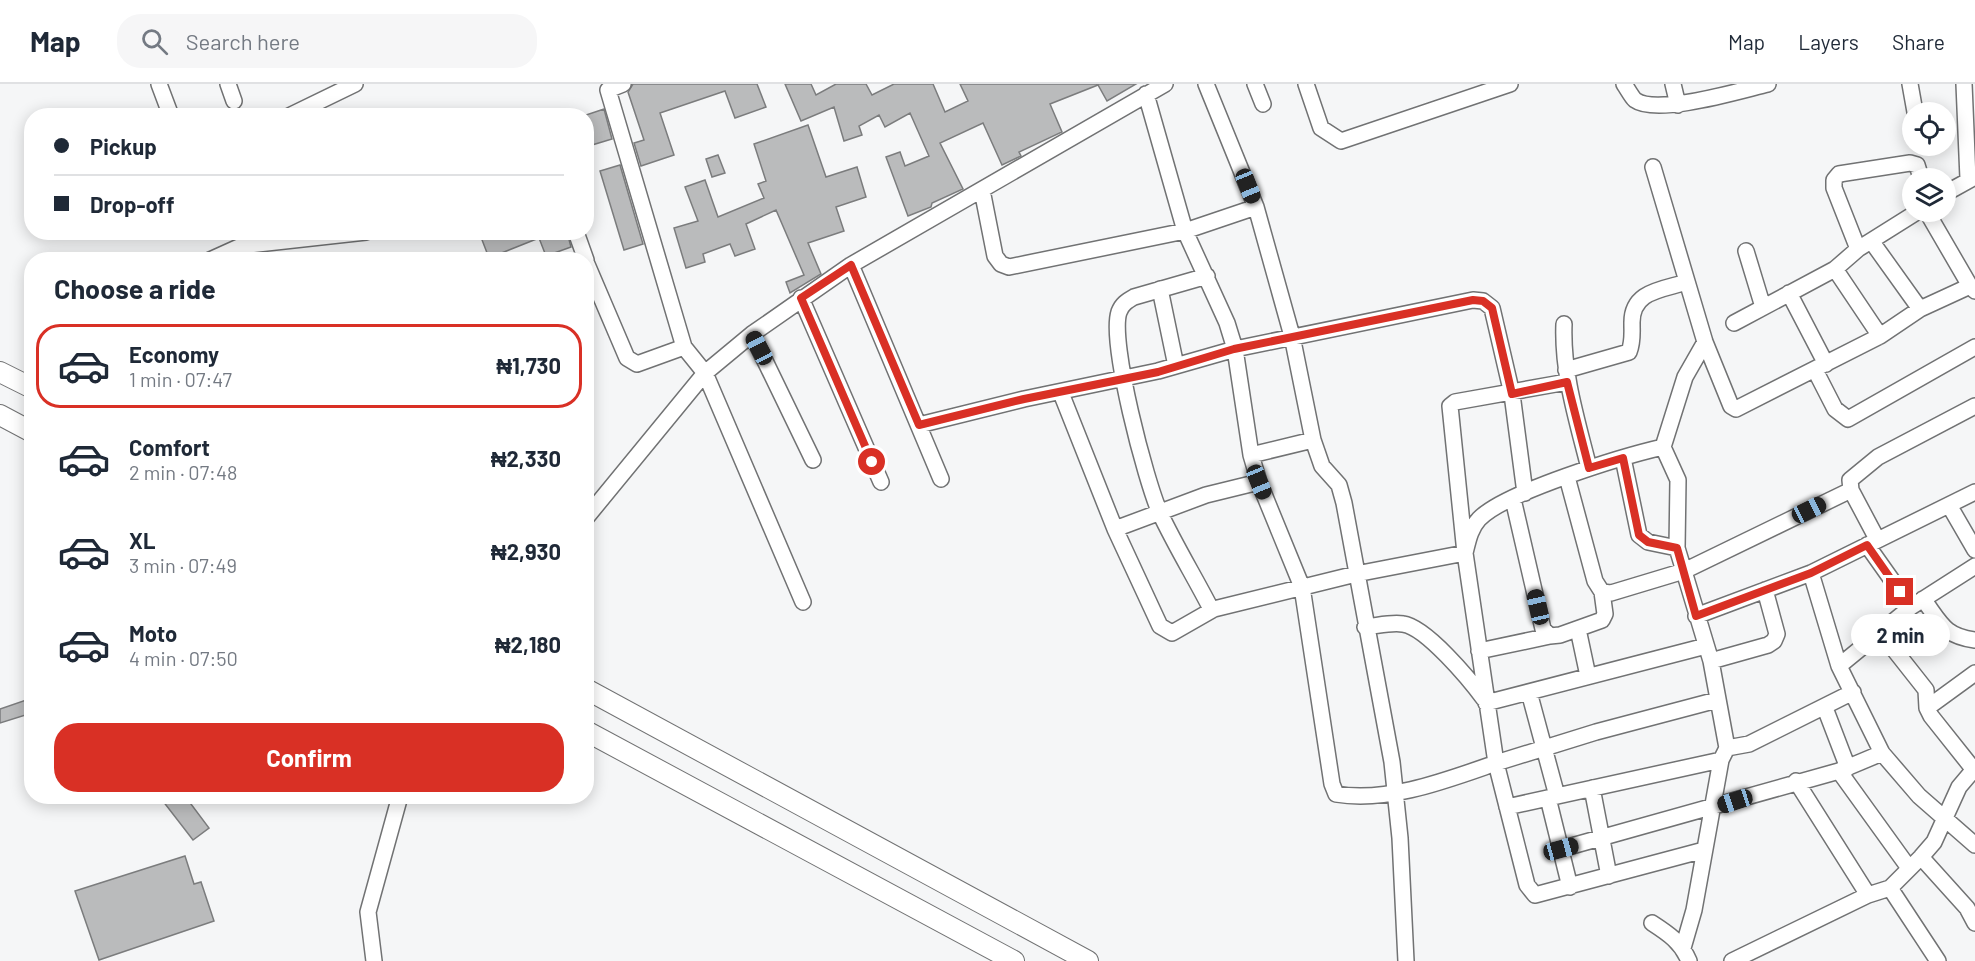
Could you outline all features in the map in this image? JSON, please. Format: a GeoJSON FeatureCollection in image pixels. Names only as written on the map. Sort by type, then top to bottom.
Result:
{"type":"FeatureCollection","features":[{"type":"Feature","properties":{"kind":"main road"},"geometry":{"type":"LineString","coordinates":[[0,372],[24,384]]}},
{"type":"Feature","properties":{"kind":"main road"},"geometry":{"type":"LineString","coordinates":[[0,415],[24,428]]}},
{"type":"Feature","properties":{"kind":"main road"},"geometry":{"type":"LineString","coordinates":[[594,693],[1088,961]]}},
{"type":"Feature","properties":{"kind":"main road"},"geometry":{"type":"LineString","coordinates":[[594,735],[1014,961]]}},
{"type":"Feature","properties":{"kind":"street"},"geometry":{"type":"LineString","coordinates":[[159,84],[168,108]]}},
{"type":"Feature","properties":{"kind":"street"},"geometry":{"type":"LineString","coordinates":[[228,84],[234,100]]}},
{"type":"Feature","properties":{"kind":"street"},"geometry":{"type":"LineString","coordinates":[[306,108],[355,84]]}},
{"type":"Feature","properties":{"kind":"street"},"geometry":{"type":"LineString","coordinates":[[623,84],[608,90],[684,347],[705,372],[803,602]]}},
{"type":"Feature","properties":{"kind":"street"},"geometry":{"type":"LineString","coordinates":[[1133,84],[1143,96],[1185,231],[1227,323],[1234,349],[1251,455],[1259,482],[1302,587],[1332,784],[1336,794],[1347,796],[1395,793],[1496,764],[1544,747],[1717,700]]}},
{"type":"Feature","properties":{"kind":"street"},"geometry":{"type":"LineString","coordinates":[[594,508],[705,372],[752,334],[851,265],[1165,84]]}},
{"type":"Feature","properties":{"kind":"street"},"geometry":{"type":"LineString","coordinates":[[1206,84],[1256,207],[1292,336],[1313,440],[1322,466],[1339,485],[1392,762],[1406,961]]}},
{"type":"Feature","properties":{"kind":"street"},"geometry":{"type":"LineString","coordinates":[[1255,84],[1263,104]]}},
{"type":"Feature","properties":{"kind":"street"},"geometry":{"type":"LineString","coordinates":[[1306,84],[1321,128],[1341,141],[1510,84]]}},
{"type":"Feature","properties":{"kind":"street"},"geometry":{"type":"LineString","coordinates":[[1306,84],[1322,136]]}},
{"type":"Feature","properties":{"kind":"street"},"geometry":{"type":"LineString","coordinates":[[1624,84],[1635,99],[1646,103],[1678,105],[1768,84]]}},
{"type":"Feature","properties":{"kind":"street"},"geometry":{"type":"LineString","coordinates":[[1672,84],[1678,105]]}},
{"type":"Feature","properties":{"kind":"street"},"geometry":{"type":"LineString","coordinates":[[1910,84],[1913,102]]}},
{"type":"Feature","properties":{"kind":"street"},"geometry":{"type":"LineString","coordinates":[[1956,187],[1972,178],[1964,84]]}},
{"type":"Feature","properties":{"kind":"street"},"geometry":{"type":"LineString","coordinates":[[1918,168],[1917,165],[1910,163],[1839,174],[1834,180],[1834,188],[1865,245],[1920,309]]}},
{"type":"Feature","properties":{"kind":"street"},"geometry":{"type":"LineString","coordinates":[[1653,167],[1705,342],[1731,406],[1736,409],[1880,336],[1920,309],[1971,282],[1933,222]]}},
{"type":"Feature","properties":{"kind":"street"},"geometry":{"type":"LineString","coordinates":[[982,190],[995,256],[1000,264],[1009,267],[1185,231],[1256,207]]}},
{"type":"Feature","properties":{"kind":"street"},"geometry":{"type":"LineString","coordinates":[[1734,322],[1835,269],[1865,245],[1902,222]]}},
{"type":"Feature","properties":{"kind":"street"},"geometry":{"type":"LineString","coordinates":[[221,252],[237,240]]}},
{"type":"Feature","properties":{"kind":"street"},"geometry":{"type":"LineString","coordinates":[[1746,250],[1763,307]]}},
{"type":"Feature","properties":{"kind":"street"},"geometry":{"type":"LineString","coordinates":[[851,265],[941,479]]}},
{"type":"Feature","properties":{"kind":"street"},"geometry":{"type":"LineString","coordinates":[[1835,269],[1880,336]]}},
{"type":"Feature","properties":{"kind":"street"},"geometry":{"type":"LineString","coordinates":[[1207,276],[1160,289],[1125,302],[1118,313],[1117,331],[1122,380],[1160,512],[1210,607],[1214,609]]}},
{"type":"Feature","properties":{"kind":"street"},"geometry":{"type":"LineString","coordinates":[[594,280],[627,358],[637,364],[684,347]]}},
{"type":"Feature","properties":{"kind":"street"},"geometry":{"type":"LineString","coordinates":[[1687,282],[1643,296],[1636,302],[1631,310],[1632,345],[1629,352],[1512,394],[1455,402],[1450,406],[1465,553],[1486,702],[1496,764],[1527,885],[1535,895],[1704,850]]}},
{"type":"Feature","properties":{"kind":"street"},"geometry":{"type":"LineString","coordinates":[[1160,289],[1176,366]]}},
{"type":"Feature","properties":{"kind":"street"},"geometry":{"type":"LineString","coordinates":[[1789,293],[1835,409],[1848,419],[1975,346]]}},
{"type":"Feature","properties":{"kind":"street"},"geometry":{"type":"LineString","coordinates":[[801,298],[881,482]]}},
{"type":"Feature","properties":{"kind":"street"},"geometry":{"type":"LineString","coordinates":[[919,425],[1122,380],[1234,349],[1292,336],[1473,300],[1483,301],[1492,308],[1512,394],[1519,496],[1543,629],[1550,636]]}},
{"type":"Feature","properties":{"kind":"street"},"geometry":{"type":"LineString","coordinates":[[1564,324],[1567,376],[1589,468]]}},
{"type":"Feature","properties":{"kind":"street"},"geometry":{"type":"LineString","coordinates":[[752,334],[813,460]]}},
{"type":"Feature","properties":{"kind":"street"},"geometry":{"type":"LineString","coordinates":[[1686,955],[1704,850],[1715,807],[1724,754],[1711,661],[1677,548],[1677,480],[1663,447],[1685,377],[1705,342]]}},
{"type":"Feature","properties":{"kind":"street"},"geometry":{"type":"LineString","coordinates":[[1061,393],[1115,529],[1160,626],[1166,632],[1172,633],[1214,609],[1356,574],[1465,553]]}},
{"type":"Feature","properties":{"kind":"street"},"geometry":{"type":"LineString","coordinates":[[1975,406],[1868,464],[1850,480],[1851,490],[1872,542],[1917,603],[1947,632],[1958,639],[1975,640]]}},
{"type":"Feature","properties":{"kind":"street"},"geometry":{"type":"LineString","coordinates":[[1251,455],[1313,440]]}},
{"type":"Feature","properties":{"kind":"street"},"geometry":{"type":"LineString","coordinates":[[1465,553],[1470,532],[1479,519],[1519,496],[1589,468],[1663,447]]}},
{"type":"Feature","properties":{"kind":"street"},"geometry":{"type":"LineString","coordinates":[[1623,458],[1639,535],[1648,542],[1677,548]]}},
{"type":"Feature","properties":{"kind":"street"},"geometry":{"type":"LineString","coordinates":[[1479,651],[1578,629],[1602,620],[1605,614],[1602,592],[1595,581],[1567,477]]}},
{"type":"Feature","properties":{"kind":"street"},"geometry":{"type":"LineString","coordinates":[[1115,529],[1206,495],[1259,482]]}},
{"type":"Feature","properties":{"kind":"street"},"geometry":{"type":"LineString","coordinates":[[1602,592],[1611,594],[1684,572],[1851,490]]}},
{"type":"Feature","properties":{"kind":"street"},"geometry":{"type":"LineString","coordinates":[[1696,616],[1811,573],[1975,492]]}},
{"type":"Feature","properties":{"kind":"street"},"geometry":{"type":"LineString","coordinates":[[1949,505],[1975,550]]}},
{"type":"Feature","properties":{"kind":"street"},"geometry":{"type":"LineString","coordinates":[[1839,666],[1917,603],[1972,572]]}},
{"type":"Feature","properties":{"kind":"street"},"geometry":{"type":"LineString","coordinates":[[1811,573],[1839,666],[1882,753],[1919,796],[1975,845]]}},
{"type":"Feature","properties":{"kind":"street"},"geometry":{"type":"LineString","coordinates":[[1711,661],[1768,645],[1774,641],[1777,634],[1765,590]]}},
{"type":"Feature","properties":{"kind":"street"},"geometry":{"type":"LineString","coordinates":[[1365,627],[1403,624],[1414,628],[1462,668],[1486,702]]}},
{"type":"Feature","properties":{"kind":"street"},"geometry":{"type":"LineString","coordinates":[[1578,629],[1588,676]]}},
{"type":"Feature","properties":{"kind":"street"},"geometry":{"type":"LineString","coordinates":[[1732,961],[1868,895],[1890,888],[1934,842],[1959,787],[1974,769],[1927,708],[1926,690],[1881,633]]}},
{"type":"Feature","properties":{"kind":"street"},"geometry":{"type":"LineString","coordinates":[[1486,702],[1706,645]]}},
{"type":"Feature","properties":{"kind":"street"},"geometry":{"type":"LineString","coordinates":[[1927,708],[1975,673]]}},
{"type":"Feature","properties":{"kind":"street"},"geometry":{"type":"LineString","coordinates":[[1529,692],[1544,747],[1561,849],[1570,887]]}},
{"type":"Feature","properties":{"kind":"street"},"geometry":{"type":"LineString","coordinates":[[1507,807],[1724,754],[1825,708],[1853,692]]}},
{"type":"Feature","properties":{"kind":"street"},"geometry":{"type":"LineString","coordinates":[[1825,708],[1844,769],[1909,868]]}},
{"type":"Feature","properties":{"kind":"street"},"geometry":{"type":"LineString","coordinates":[[1561,849],[1844,769],[1882,753]]}},
{"type":"Feature","properties":{"kind":"street"},"geometry":{"type":"LineString","coordinates":[[1796,781],[1868,895]]}},
{"type":"Feature","properties":{"kind":"street"},"geometry":{"type":"LineString","coordinates":[[1592,788],[1609,876]]}},
{"type":"Feature","properties":{"kind":"street"},"geometry":{"type":"LineString","coordinates":[[374,961],[368,912],[398,804]]}},
{"type":"Feature","properties":{"kind":"street"},"geometry":{"type":"LineString","coordinates":[[1921,857],[1967,908],[1975,923]]}},
{"type":"Feature","properties":{"kind":"street"},"geometry":{"type":"LineString","coordinates":[[1890,888],[1938,961]]}},
{"type":"Feature","properties":{"kind":"street"},"geometry":{"type":"LineString","coordinates":[[1652,923],[1673,937],[1686,955]]}},
{"type":"Feature","properties":{"kind":"building"},"geometry":{"type":"Polygon","coordinates":[[[633,84],[757,84],[766,107],[735,118],[725,91],[660,113],[674,155],[641,166],[634,143],[644,140],[628,92],[633,84]]]}},
{"type":"Feature","properties":{"kind":"building"},"geometry":{"type":"Polygon","coordinates":[[[785,84],[811,84],[816,95],[836,84],[866,84],[872,95],[894,84],[933,84],[945,112],[968,101],[960,84],[1136,84],[1107,101],[1098,85],[1050,104],[1062,132],[1019,152],[1021,156],[1002,165],[983,123],[940,143],[963,189],[932,203],[931,207],[908,216],[886,157],[900,152],[905,166],[929,156],[910,113],[885,127],[879,115],[859,126],[862,135],[844,141],[834,107],[801,121],[785,84]]]}},
{"type":"Feature","properties":{"kind":"building"},"geometry":{"type":"Polygon","coordinates":[[[604,109],[612,139],[594,144],[594,112],[604,109]]]}},
{"type":"Feature","properties":{"kind":"building"},"geometry":{"type":"Polygon","coordinates":[[[808,125],[826,177],[857,167],[866,197],[836,207],[844,231],[808,243],[821,274],[790,293],[786,282],[804,275],[776,210],[746,224],[755,249],[735,256],[730,244],[703,254],[705,262],[686,268],[674,228],[698,221],[685,187],[705,180],[718,217],[764,198],[758,184],[766,181],[754,144],[808,125]]]}},
{"type":"Feature","properties":{"kind":"building"},"geometry":{"type":"Polygon","coordinates":[[[718,155],[725,173],[712,177],[706,159],[718,155]]]}},
{"type":"Feature","properties":{"kind":"building"},"geometry":{"type":"Polygon","coordinates":[[[620,165],[643,244],[624,250],[600,171],[620,165]]]}},
{"type":"Feature","properties":{"kind":"building"},"geometry":{"type":"Polygon","coordinates":[[[482,240],[534,240],[504,252],[487,252],[482,240]]]}},
{"type":"Feature","properties":{"kind":"building"},"geometry":{"type":"Polygon","coordinates":[[[540,240],[569,240],[571,247],[557,252],[544,252],[540,240]]]}},
{"type":"Feature","properties":{"kind":"building"},"geometry":{"type":"Polygon","coordinates":[[[24,701],[24,716],[0,723],[0,709],[24,701]]]}},
{"type":"Feature","properties":{"kind":"building"},"geometry":{"type":"Polygon","coordinates":[[[165,804],[191,804],[209,828],[193,840],[165,804]]]}},
{"type":"Feature","properties":{"kind":"building"},"geometry":{"type":"Polygon","coordinates":[[[185,856],[194,884],[201,882],[214,921],[99,960],[75,891],[185,856]]]}},
{"type":"Feature","properties":{"kind":"route"},"geometry":{"type":"LineString","coordinates":[[872,462],[801,298],[851,265],[919,425],[1024,399],[1158,372],[1234,349],[1292,336],[1473,300],[1483,301],[1492,308],[1512,394],[1567,382],[1589,468],[1623,458],[1639,535],[1648,542],[1677,548],[1696,616],[1811,573],[1867,545],[1900,592]]}}]}
